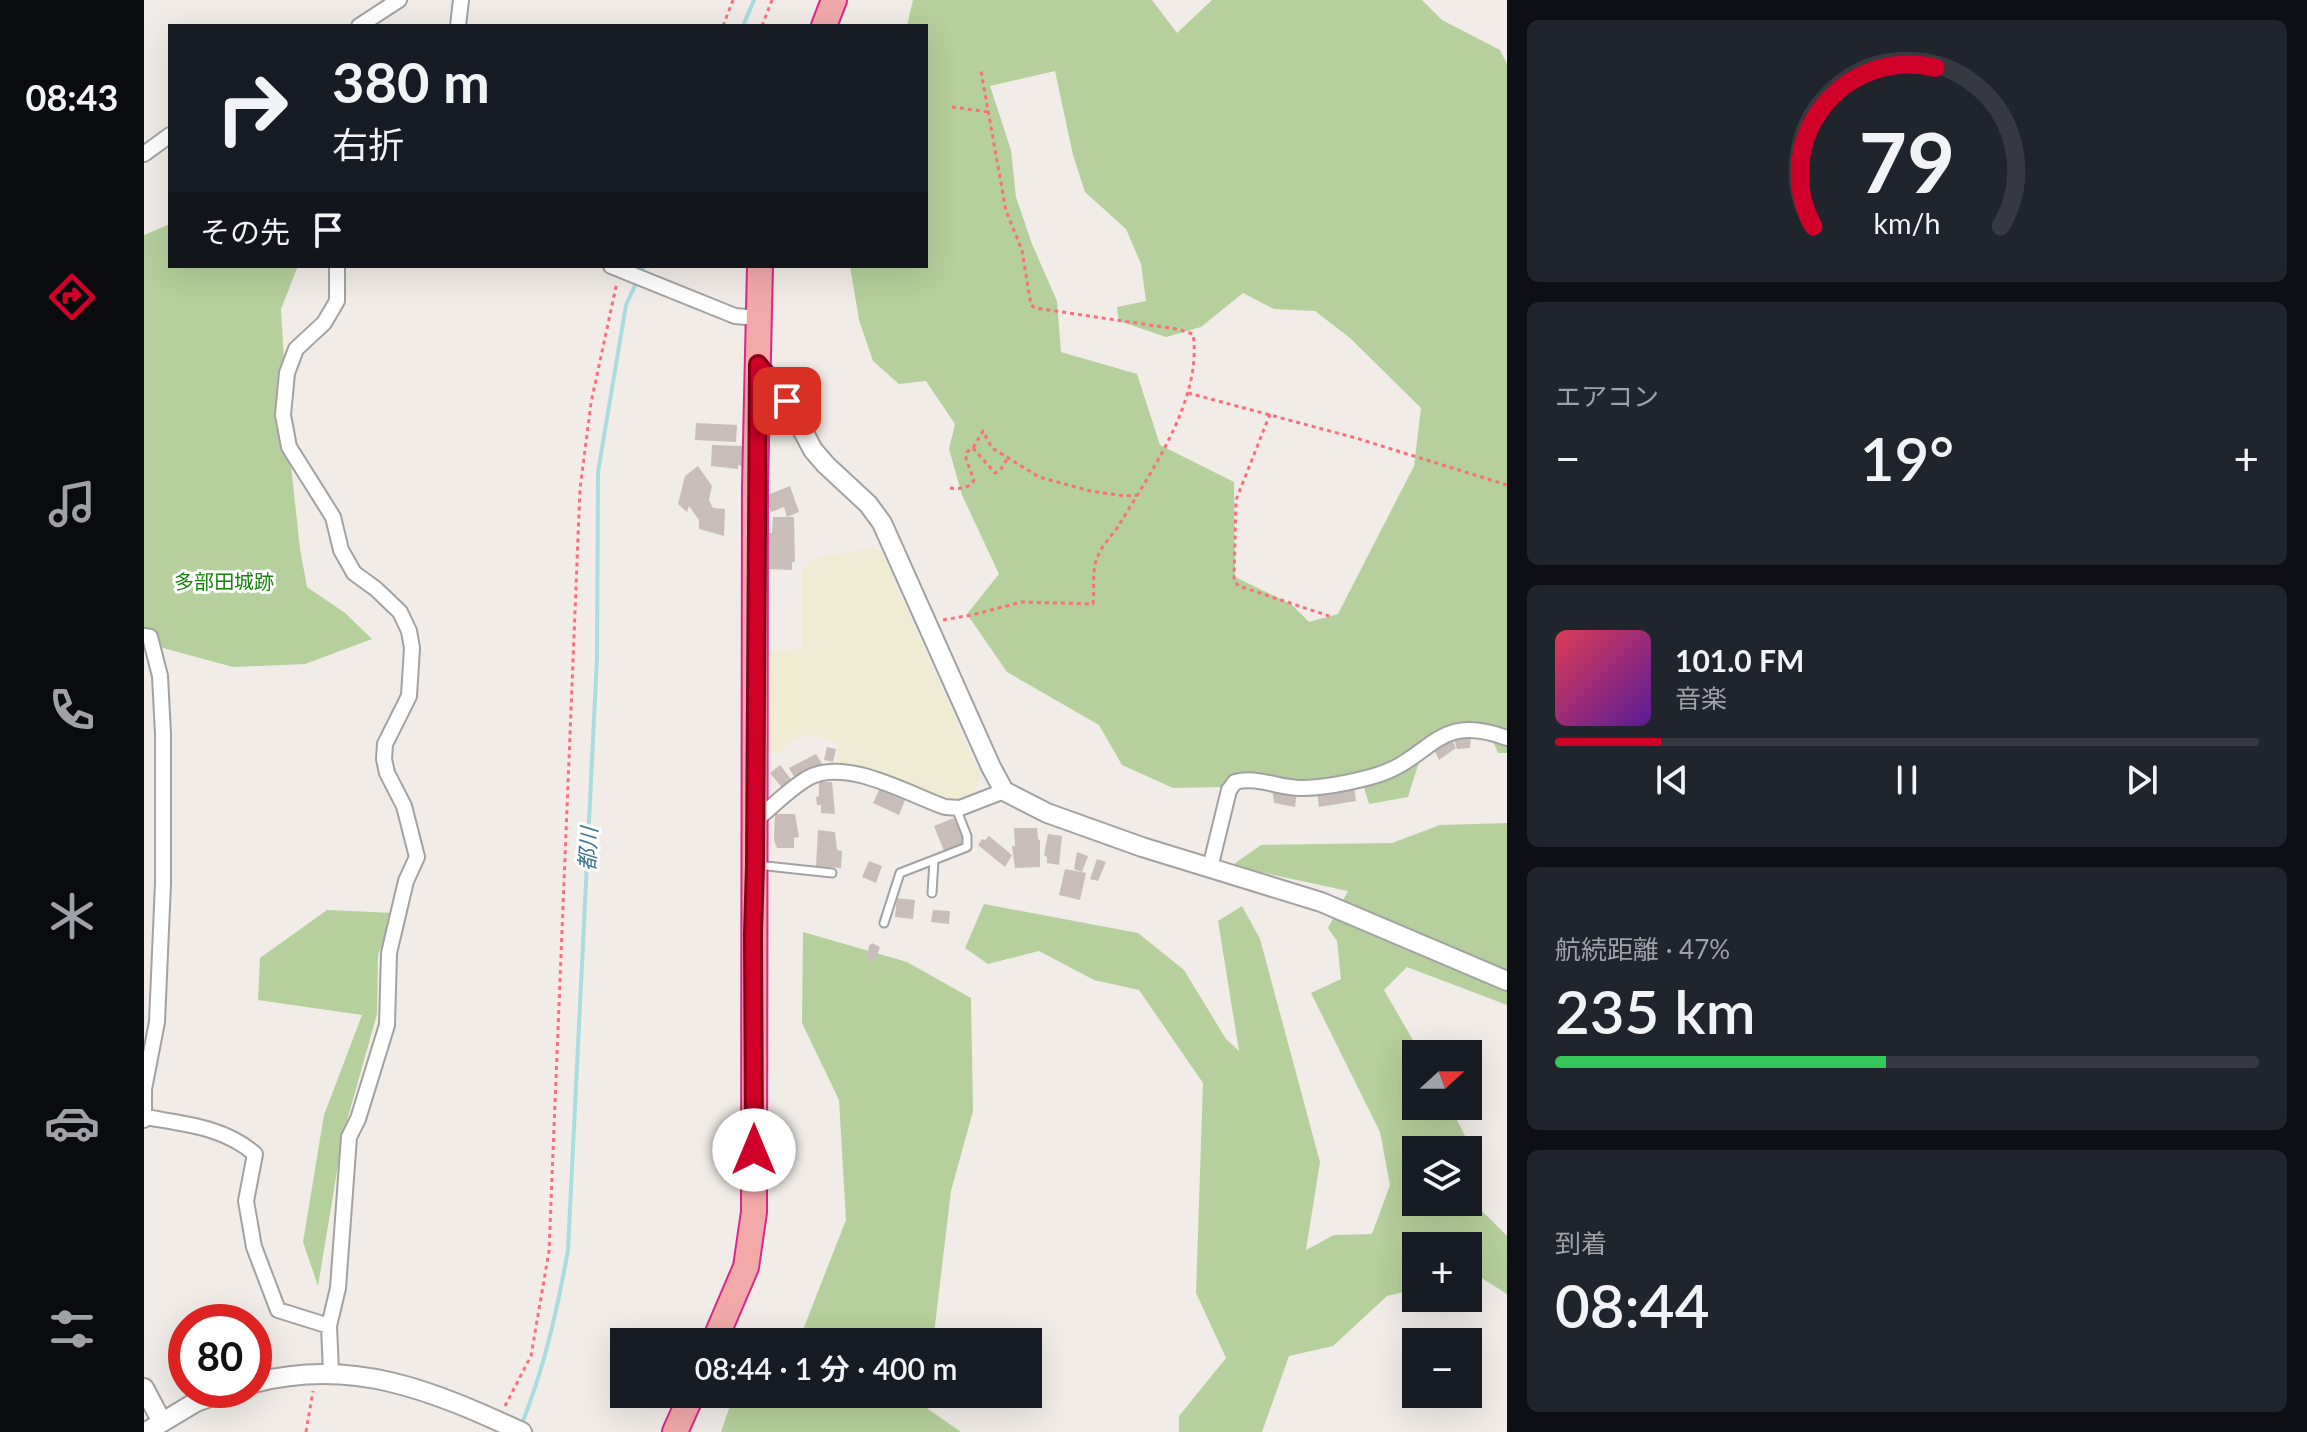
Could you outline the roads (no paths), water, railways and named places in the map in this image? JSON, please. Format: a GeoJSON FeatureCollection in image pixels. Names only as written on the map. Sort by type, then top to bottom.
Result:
{"type":"FeatureCollection","features":[{"type":"Feature","properties":{"kind":"highway"},"geometry":{"type":"LineString","coordinates":[[825,24],[834,0]]}},
{"type":"Feature","properties":{"kind":"highway"},"geometry":{"type":"LineString","coordinates":[[720,1328],[746,1267],[752,1237],[760,268]]}},
{"type":"Feature","properties":{"kind":"highway"},"geometry":{"type":"LineString","coordinates":[[675,1432],[686,1408]]}},
{"type":"Feature","properties":{"kind":"street"},"geometry":{"type":"LineString","coordinates":[[362,24],[399,0]]}},
{"type":"Feature","properties":{"kind":"street"},"geometry":{"type":"LineString","coordinates":[[458,24],[461,0]]}},
{"type":"Feature","properties":{"kind":"street"},"geometry":{"type":"LineString","coordinates":[[144,154],[168,136]]}},
{"type":"Feature","properties":{"kind":"street"},"geometry":{"type":"LineString","coordinates":[[331,1372],[329,1326],[338,1288],[349,1137],[358,1119],[387,1025],[389,953],[406,881],[417,857],[404,806],[387,773],[384,759],[385,744],[409,696],[412,648],[409,631],[400,612],[354,573],[341,550],[333,517],[289,447],[283,415],[287,373],[296,349],[324,323],[337,301],[337,268]]}},
{"type":"Feature","properties":{"kind":"street"},"geometry":{"type":"LineString","coordinates":[[616,268],[735,316],[758,318]]}},
{"type":"Feature","properties":{"kind":"street"},"geometry":{"type":"LineString","coordinates":[[758,364],[787,401],[813,450],[868,504],[882,523],[1004,791],[1047,813],[1142,847],[1321,902],[1507,981]]}},
{"type":"Feature","properties":{"kind":"street"},"geometry":{"type":"LineString","coordinates":[[144,636],[150,637],[160,676],[163,734],[163,883],[157,1022],[144,1089],[145,1118],[207,1128],[240,1141],[255,1154],[246,1201],[254,1247],[278,1310],[329,1326]]}},
{"type":"Feature","properties":{"kind":"street"},"geometry":{"type":"LineString","coordinates":[[1210,868],[1229,790],[1235,782],[1248,779],[1300,788],[1370,777],[1397,769],[1438,737],[1457,730],[1476,729],[1507,738]]}},
{"type":"Feature","properties":{"kind":"street"},"geometry":{"type":"LineString","coordinates":[[755,821],[812,776],[831,773],[855,773],[945,807],[956,808],[1004,791]]}},
{"type":"Feature","properties":{"kind":"street"},"geometry":{"type":"LineString","coordinates":[[272,1380],[331,1372],[365,1376],[423,1389],[498,1412],[522,1432]]}},
{"type":"Feature","properties":{"kind":"street"},"geometry":{"type":"LineString","coordinates":[[144,1388],[154,1427],[186,1408]]}},
{"type":"Feature","properties":{"kind":"lane"},"geometry":{"type":"LineString","coordinates":[[884,923],[900,873],[967,847],[967,836],[956,808]]}},
{"type":"Feature","properties":{"kind":"lane"},"geometry":{"type":"LineString","coordinates":[[932,893],[934,860]]}},
{"type":"Feature","properties":{"kind":"lane"},"geometry":{"type":"LineString","coordinates":[[755,865],[832,873]]}},
{"type":"Feature","properties":{"kind":"waterway","name":"都川"},"geometry":{"type":"LineString","coordinates":[[744,24],[754,0]]}},
{"type":"Feature","properties":{"kind":"waterway","name":"都川"},"geometry":{"type":"LineString","coordinates":[[521,1426],[549,1340],[568,1250],[597,658],[598,472],[626,305],[643,268]]}},
{"type":"Feature","properties":{"kind":"park label","name":"多部田城跡"},"geometry":{"type":"Point","coordinates":[224,582]}}]}
